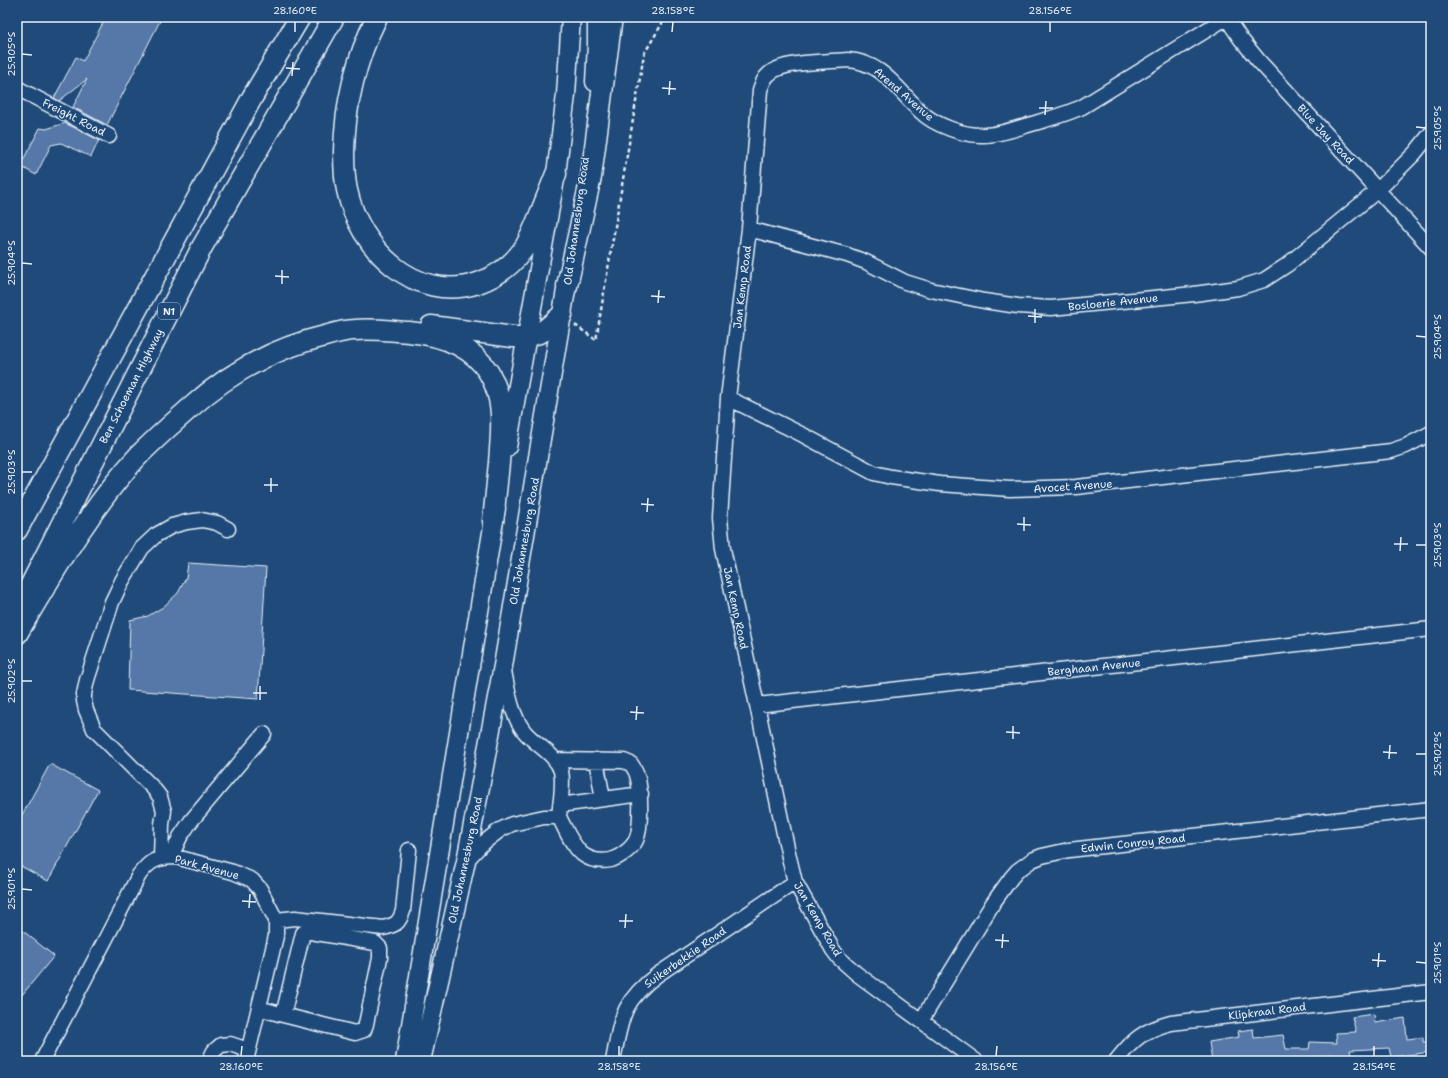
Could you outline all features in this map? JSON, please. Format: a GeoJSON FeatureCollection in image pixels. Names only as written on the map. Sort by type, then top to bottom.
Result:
{"type":"FeatureCollection","features":[{"type":"Feature","properties":{"kind":"highway","name":"N1"},"geometry":{"type":"LineString","coordinates":[[17,530],[254,96],[300,17]]}},
{"type":"Feature","properties":{"kind":"highway","name":"Ben Schoeman Highway"},"geometry":{"type":"LineString","coordinates":[[17,611],[202,247],[334,17]]}},
{"type":"Feature","properties":{"kind":"highway"},"geometry":{"type":"LineString","coordinates":[[376,17],[361,53],[351,87],[345,132],[344,173],[347,192],[357,222],[373,246],[384,258],[407,275],[421,282],[436,286],[469,286],[498,274],[513,262],[522,251],[530,237],[556,174]]}},
{"type":"Feature","properties":{"kind":"highway"},"geometry":{"type":"LineString","coordinates":[[567,286],[591,177],[612,17]]}},
{"type":"Feature","properties":{"kind":"highway"},"geometry":{"type":"LineString","coordinates":[[17,634],[62,558],[97,507],[139,456],[190,407],[238,371],[282,349],[303,341],[375,325],[423,325],[506,336],[527,337],[542,332],[562,315]]}},
{"type":"Feature","properties":{"kind":"highway"},"geometry":{"type":"LineString","coordinates":[[355,330],[426,334],[445,339],[470,352],[489,373],[502,411],[502,430],[493,521]]}},
{"type":"Feature","properties":{"kind":"main road"},"geometry":{"type":"LineString","coordinates":[[404,1061],[493,521],[556,174],[566,96],[571,17]]}},
{"type":"Feature","properties":{"kind":"main road","name":"Old Johannesburg Road"},"geometry":{"type":"LineString","coordinates":[[421,1061],[466,861],[503,666],[567,286],[595,83],[598,44],[597,17]]}},
{"type":"Feature","properties":{"kind":"street","name":"Arend Avenue"},"geometry":{"type":"LineString","coordinates":[[769,74],[776,69],[790,65],[848,60],[862,62],[882,72],[928,118],[963,133],[984,135],[997,134],[1065,114],[1082,107],[1226,18]]}},
{"type":"Feature","properties":{"kind":"street","name":"Blue Jay Road"},"geometry":{"type":"LineString","coordinates":[[1226,18],[1258,60],[1431,248]]}},
{"type":"Feature","properties":{"kind":"street","name":"Jan Kemp Road"},"geometry":{"type":"LineString","coordinates":[[769,74],[765,78],[760,90],[749,229],[728,398],[721,500],[721,535],[795,882],[833,950],[847,967],[976,1061]]}},
{"type":"Feature","properties":{"kind":"street","name":"Freight Road"},"geometry":{"type":"LineString","coordinates":[[17,88],[109,136]]}},
{"type":"Feature","properties":{"kind":"street","name":"Bosloerie Avenue"},"geometry":{"type":"LineString","coordinates":[[749,229],[847,255],[866,262],[905,282],[931,290],[984,301],[1018,306],[1051,308],[1238,288],[1264,280],[1287,265],[1378,190],[1415,153],[1431,133]]}},
{"type":"Feature","properties":{"kind":"street","name":"Avocet Avenue"},"geometry":{"type":"LineString","coordinates":[[728,398],[797,432],[874,473],[940,484],[1010,489],[1076,487],[1385,451],[1406,446],[1431,433]]}},
{"type":"Feature","properties":{"kind":"street"},"geometry":{"type":"LineString","coordinates":[[166,857],[162,824],[164,811],[160,797],[153,788],[94,729],[86,710],[84,694],[91,666],[112,602],[122,581],[142,548],[156,535],[172,526],[187,522],[202,520],[217,523],[228,529]]}},
{"type":"Feature","properties":{"kind":"street","name":"Berghaan Avenue"},"geometry":{"type":"LineString","coordinates":[[757,705],[1431,629]]}},
{"type":"Feature","properties":{"kind":"street"},"geometry":{"type":"LineString","coordinates":[[503,666],[510,699],[518,721],[530,738],[555,760],[561,770],[560,811],[570,838],[583,854],[594,861],[603,862],[615,859],[629,849],[636,840],[638,830],[641,794],[637,775],[632,764],[624,761],[555,760]]}},
{"type":"Feature","properties":{"kind":"street"},"geometry":{"type":"LineString","coordinates":[[166,857],[191,821],[264,734]]}},
{"type":"Feature","properties":{"kind":"street"},"geometry":{"type":"LineString","coordinates":[[596,760],[603,799]]}},
{"type":"Feature","properties":{"kind":"street"},"geometry":{"type":"LineString","coordinates":[[466,861],[482,844],[500,830],[512,824],[544,817],[603,799],[641,794]]}},
{"type":"Feature","properties":{"kind":"street","name":"Edwin Conroy Road"},"geometry":{"type":"LineString","coordinates":[[921,1021],[993,903],[1011,878],[1025,865],[1042,856],[1069,850],[1431,809]]}},
{"type":"Feature","properties":{"kind":"street"},"geometry":{"type":"LineString","coordinates":[[276,920],[295,918],[384,928],[393,926],[400,920],[403,911],[408,850]]}},
{"type":"Feature","properties":{"kind":"street","name":"Park Avenue"},"geometry":{"type":"LineString","coordinates":[[42,1061],[139,875],[151,862],[166,857],[176,857],[233,872],[252,880],[260,889],[276,920],[276,936],[247,1056]]}},
{"type":"Feature","properties":{"kind":"street","name":"Suikerbekkie Road"},"geometry":{"type":"LineString","coordinates":[[613,1061],[619,1028],[624,1011],[640,988],[795,882]]}},
{"type":"Feature","properties":{"kind":"street"},"geometry":{"type":"LineString","coordinates":[[259,1008],[283,1015],[355,1033],[364,1030],[380,958],[380,948],[375,943],[311,932],[303,933],[283,1015]]}},
{"type":"Feature","properties":{"kind":"street","name":"Klipkraal Road"},"geometry":{"type":"LineString","coordinates":[[1116,1061],[1128,1046],[1147,1031],[1171,1023],[1431,992]]}},
{"type":"Feature","properties":{"kind":"street"},"geometry":{"type":"LineString","coordinates":[[209,1061],[220,1045],[230,1044],[247,1056]]}},
{"type":"Feature","properties":{"kind":"path"},"geometry":{"type":"LineString","coordinates":[[562,315],[596,340],[644,54],[666,17]]}},
{"type":"Feature","properties":{"kind":"building"},"geometry":{"type":"Polygon","coordinates":[[[106,17],[162,17],[107,125],[73,107],[87,79],[59,101],[54,98],[76,57],[83,61],[106,17]]]}},
{"type":"Feature","properties":{"kind":"building"},"geometry":{"type":"Polygon","coordinates":[[[65,123],[99,140],[91,157],[61,143],[51,145],[36,175],[20,166],[40,128],[46,129],[65,123]]]}},
{"type":"Feature","properties":{"kind":"building"},"geometry":{"type":"Polygon","coordinates":[[[188,563],[266,568],[258,699],[128,690],[130,620],[148,616],[163,607],[178,593],[186,578],[188,563]]]}},
{"type":"Feature","properties":{"kind":"building"},"geometry":{"type":"Polygon","coordinates":[[[50,764],[98,790],[48,881],[17,864],[17,824],[50,764]]]}},
{"type":"Feature","properties":{"kind":"building"},"geometry":{"type":"Polygon","coordinates":[[[17,926],[54,956],[17,1001],[17,926]]]}},
{"type":"Feature","properties":{"kind":"building"},"geometry":{"type":"Polygon","coordinates":[[[1374,1014],[1375,1023],[1405,1018],[1407,1039],[1423,1037],[1423,1042],[1431,1042],[1431,1052],[1391,1057],[1389,1048],[1350,1050],[1351,1055],[1328,1055],[1327,1061],[1212,1061],[1209,1042],[1239,1037],[1238,1031],[1253,1029],[1254,1038],[1283,1035],[1286,1049],[1309,1049],[1310,1042],[1337,1043],[1336,1033],[1356,1032],[1352,1017],[1374,1014]]]}}]}
